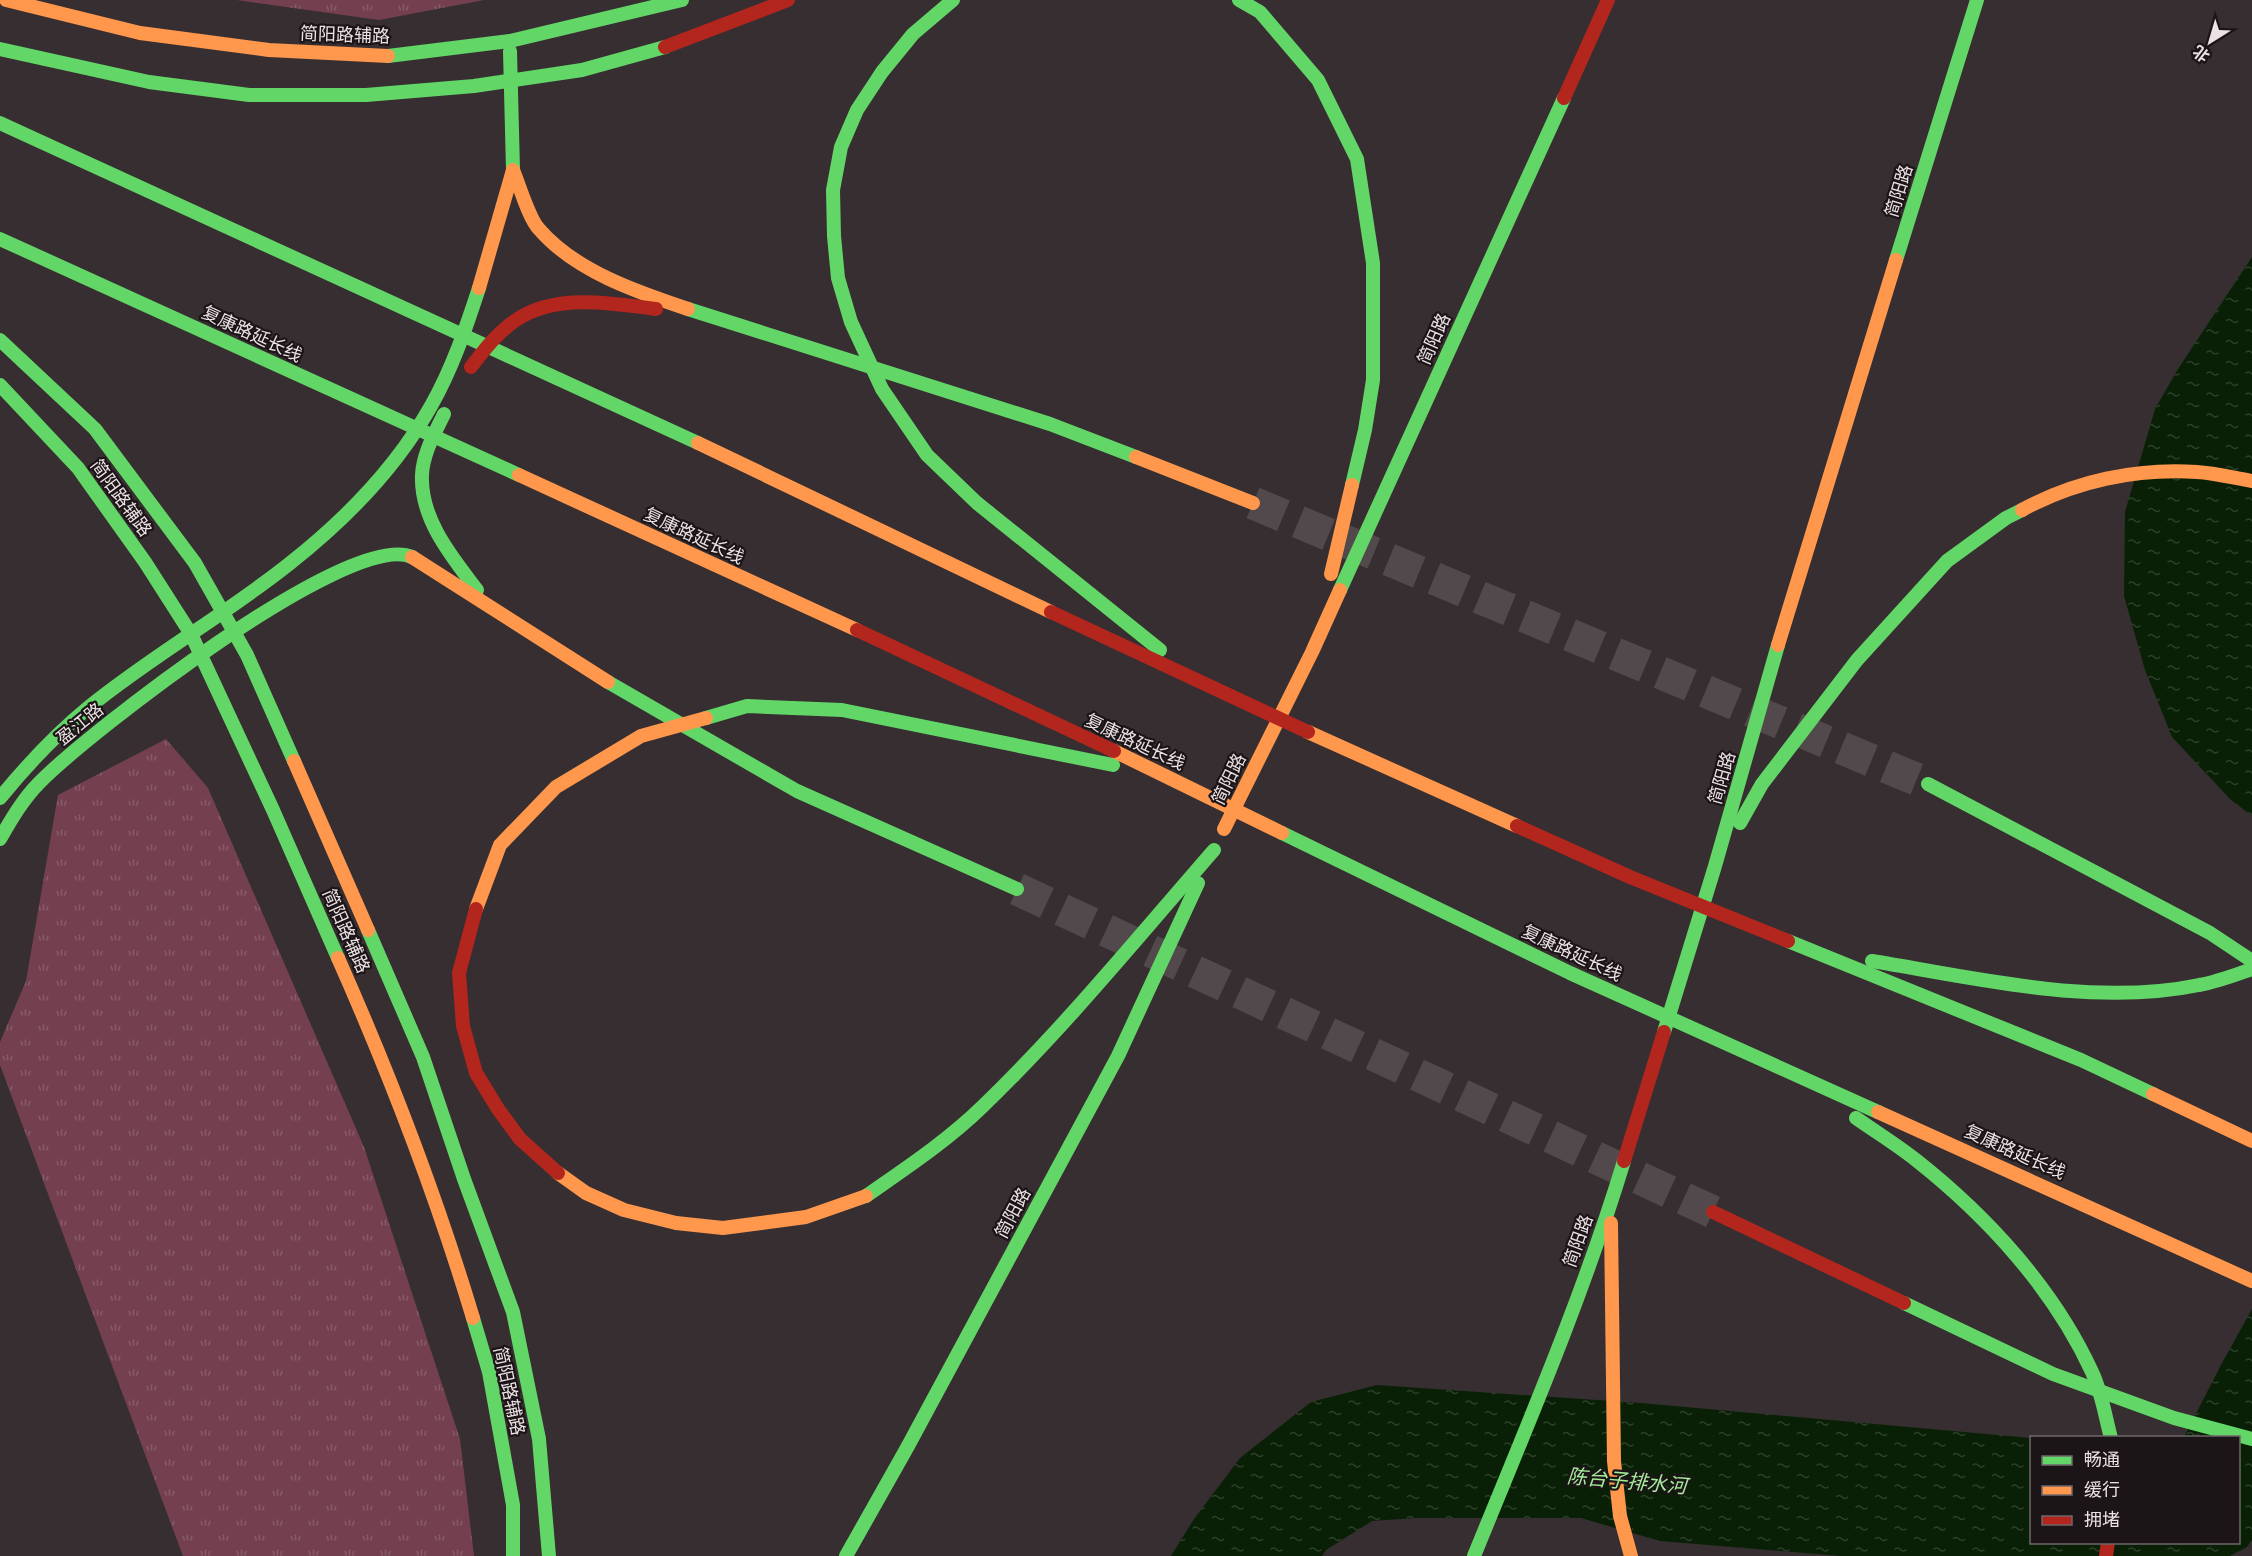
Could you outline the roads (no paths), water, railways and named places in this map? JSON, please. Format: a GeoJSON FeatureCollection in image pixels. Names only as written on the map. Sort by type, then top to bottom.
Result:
{"type":"FeatureCollection","features":[{"type":"Feature","properties":{"kind":"main road","name":"简阳路辅路"},"geometry":{"type":"LineString","coordinates":[[6,0],[140,33],[269,50],[384,57],[510,41],[682,0]]}},
{"type":"Feature","properties":{"kind":"main road"},"geometry":{"type":"LineString","coordinates":[[0,49],[149,82],[249,94],[366,95],[474,86],[582,70],[678,44],[788,0]]}},
{"type":"Feature","properties":{"kind":"main road"},"geometry":{"type":"LineString","coordinates":[[953,0],[913,34],[882,72],[857,111],[841,147],[833,190],[834,236],[838,278],[851,322],[882,389],[927,454],[977,503],[1204,685]]}},
{"type":"Feature","properties":{"kind":"main road"},"geometry":{"type":"LineString","coordinates":[[1239,0],[1260,12],[1318,80],[1357,159],[1373,263],[1373,380],[1365,430],[1312,652]]}},
{"type":"Feature","properties":{"kind":"main road","name":"简阳路"},"geometry":{"type":"LineString","coordinates":[[846,1556],[908,1446],[1118,1056],[1214,850],[1312,652],[1608,0]]}},
{"type":"Feature","properties":{"kind":"main road","name":"简阳路"},"geometry":{"type":"LineString","coordinates":[[1474,1556],[1550,1368],[1611,1204],[1715,866],[1800,570],[1977,0]]}},
{"type":"Feature","properties":{"kind":"main road"},"geometry":{"type":"LineString","coordinates":[[510,41],[513,170],[537,228],[574,261],[649,296],[1050,423],[1253,503]]}},
{"type":"Feature","properties":{"kind":"main road"},"geometry":{"type":"LineString","coordinates":[[0,123],[698,443],[1204,685],[1630,877],[2081,1060],[2252,1141]]}},
{"type":"Feature","properties":{"kind":"main road","name":"盈江路"},"geometry":{"type":"LineString","coordinates":[[0,798],[19,772],[54,737],[98,701],[267,581],[313,544],[356,505],[406,444],[432,405],[453,361],[481,279],[513,170]]}},
{"type":"Feature","properties":{"kind":"main road","name":"复康路延长线"},"geometry":{"type":"LineString","coordinates":[[0,239],[663,542],[1165,776],[1562,969],[1793,1075],[2062,1193],[2252,1281]]}},
{"type":"Feature","properties":{"kind":"main road"},"geometry":{"type":"LineString","coordinates":[[467,375],[497,336],[522,316],[553,305],[590,303],[629,305],[712,316]]}},
{"type":"Feature","properties":{"kind":"main road"},"geometry":{"type":"LineString","coordinates":[[0,340],[95,429],[195,562],[247,655],[423,1057],[464,1179],[513,1312],[538,1439],[549,1556]]}},
{"type":"Feature","properties":{"kind":"main road","name":"简阳路辅路"},"geometry":{"type":"LineString","coordinates":[[0,385],[78,468],[145,562],[191,634],[273,810],[362,1012],[412,1137],[454,1254],[489,1372],[513,1505],[513,1556]]}},
{"type":"Feature","properties":{"kind":"main road"},"geometry":{"type":"LineString","coordinates":[[449,404],[428,448],[422,476],[424,496],[434,525],[456,562],[485,602]]}},
{"type":"Feature","properties":{"kind":"main road"},"geometry":{"type":"LineString","coordinates":[[1715,866],[1762,784],[1857,660],[1927,581],[1965,547],[2006,518],[2049,495],[2127,474],[2197,472],[2252,481]]}},
{"type":"Feature","properties":{"kind":"main road","name":"盈江路"},"geometry":{"type":"LineString","coordinates":[[0,839],[37,786],[63,760],[120,714],[201,655],[282,602],[347,566],[375,556],[402,553],[426,564],[602,678],[797,791],[1017,889]]}},
{"type":"Feature","properties":{"kind":"main road"},"geometry":{"type":"LineString","coordinates":[[1165,776],[842,710],[747,706],[641,736],[556,787],[500,845],[476,909],[459,973],[463,1026],[476,1073],[520,1139],[545,1164],[586,1192],[624,1210],[676,1223],[723,1228],[806,1217],[862,1199],[932,1150],[981,1108],[1070,1015],[1214,850]]}},
{"type":"Feature","properties":{"kind":"main road"},"geometry":{"type":"LineString","coordinates":[[1928,784],[2210,933],[2252,961]]}},
{"type":"Feature","properties":{"kind":"main road"},"geometry":{"type":"LineString","coordinates":[[1817,952],[2055,989],[2128,993],[2192,987],[2252,969]]}},
{"type":"Feature","properties":{"kind":"main road"},"geometry":{"type":"LineString","coordinates":[[1793,1075],[1917,1160],[1973,1210],[2018,1258],[2049,1300],[2092,1373],[2111,1436]]}},
{"type":"Feature","properties":{"kind":"main road"},"geometry":{"type":"LineString","coordinates":[[1611,1204],[1614,1461],[1620,1516],[1630,1556]]}},
{"type":"Feature","properties":{"kind":"main road"},"geometry":{"type":"LineString","coordinates":[[1713,1212],[2053,1374],[2174,1418],[2252,1439]]}},
{"type":"Feature","properties":{"kind":"water"},"geometry":{"type":"Polygon","coordinates":[[[2252,257],[2252,816],[2230,799],[2172,737],[2145,670],[2124,596],[2125,512],[2155,409],[2178,369],[2252,257]]]}},
{"type":"Feature","properties":{"kind":"water","name":"陈台子排水河"},"geometry":{"type":"Polygon","coordinates":[[[2252,1309],[2252,1540],[2247,1547],[2230,1556],[1841,1556],[1660,1541],[1581,1518],[1416,1518],[1372,1521],[1326,1550],[1322,1556],[1171,1556],[1194,1519],[1240,1458],[1311,1402],[1377,1385],[1641,1403],[2030,1438],[2030,1544],[2240,1544],[2240,1436],[2185,1436],[2252,1309]]]}},
{"type":"Feature","properties":{"kind":"tunnel"},"geometry":{"type":"LineString","coordinates":[[1253,503],[1928,784]]}},
{"type":"Feature","properties":{"kind":"tunnel"},"geometry":{"type":"LineString","coordinates":[[1017,889],[1713,1212]]}}]}
